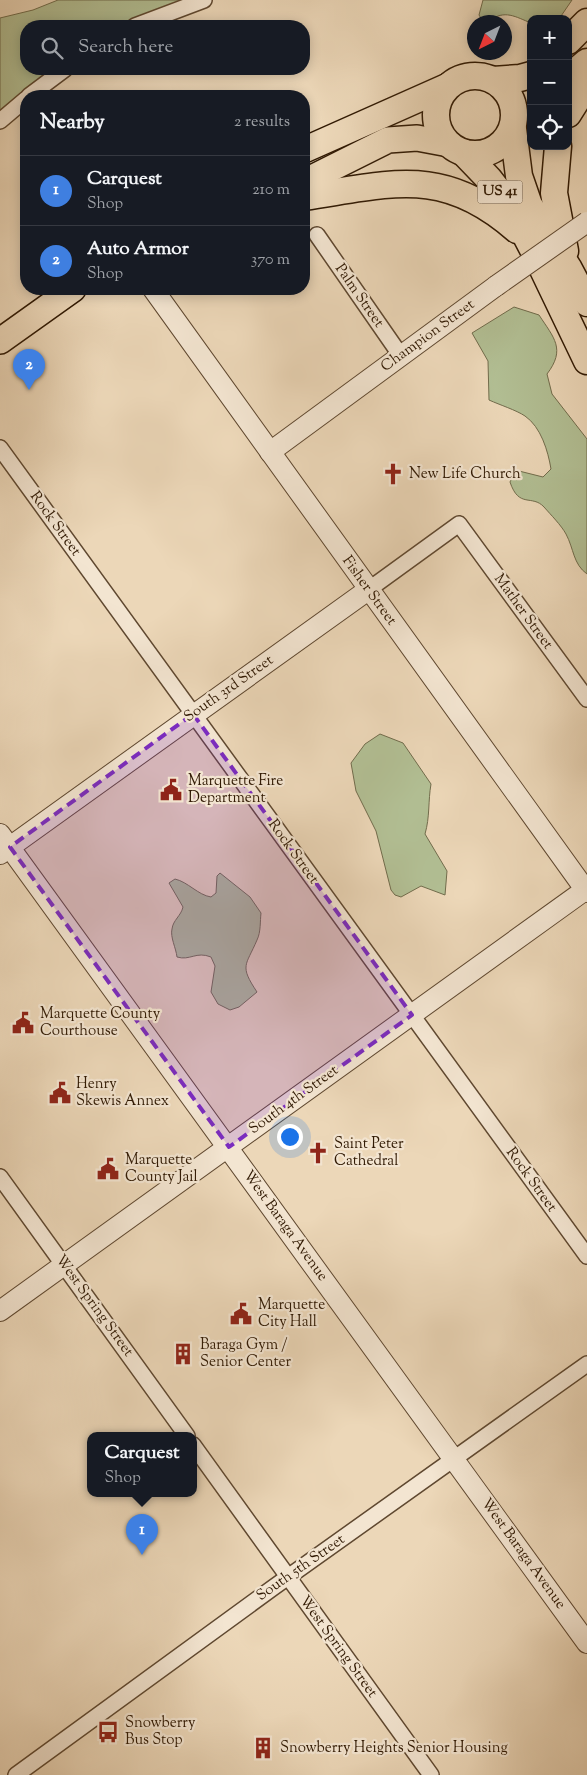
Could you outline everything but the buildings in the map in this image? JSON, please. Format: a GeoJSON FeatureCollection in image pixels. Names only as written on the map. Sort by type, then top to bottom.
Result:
{"type":"FeatureCollection","features":[{"type":"Feature","properties":{"kind":"highway"},"geometry":{"type":"LineString","coordinates":[[572,37],[587,22]]}},
{"type":"Feature","properties":{"kind":"highway"},"geometry":{"type":"LineString","coordinates":[[572,75],[587,62]]}},
{"type":"Feature","properties":{"kind":"highway"},"geometry":{"type":"LineString","coordinates":[[448,86],[468,76],[486,77],[493,80],[527,76]]}},
{"type":"Feature","properties":{"kind":"highway","name":"US 41"},"geometry":{"type":"LineString","coordinates":[[493,80],[500,86],[511,102],[519,122],[518,176],[529,205],[569,269],[587,303]]}},
{"type":"Feature","properties":{"kind":"highway"},"geometry":{"type":"LineString","coordinates":[[572,108],[587,84]]}},
{"type":"Feature","properties":{"kind":"highway","name":"US 41"},"geometry":{"type":"LineString","coordinates":[[448,86],[442,94],[436,114],[438,124],[456,149],[501,193],[526,238],[587,361]]}},
{"type":"Feature","properties":{"kind":"highway"},"geometry":{"type":"LineString","coordinates":[[456,149],[476,155],[493,150],[501,145],[519,122]]}},
{"type":"Feature","properties":{"kind":"highway","name":"US 41"},"geometry":{"type":"LineString","coordinates":[[558,150],[554,193],[556,212],[569,269]]}},
{"type":"Feature","properties":{"kind":"highway"},"geometry":{"type":"LineString","coordinates":[[310,196],[400,183],[438,186],[455,190],[485,204],[526,238]]}},
{"type":"Feature","properties":{"kind":"main road"},"geometry":{"type":"LineString","coordinates":[[310,147],[448,86]]}},
{"type":"Feature","properties":{"kind":"main road"},"geometry":{"type":"LineString","coordinates":[[310,179],[388,140],[417,138],[456,149]]}},
{"type":"Feature","properties":{"kind":"main road"},"geometry":{"type":"LineString","coordinates":[[0,341],[65,295]]}},
{"type":"Feature","properties":{"kind":"street"},"geometry":{"type":"LineString","coordinates":[[151,20],[204,0]]}},
{"type":"Feature","properties":{"kind":"street"},"geometry":{"type":"LineString","coordinates":[[37,90],[57,75]]}},
{"type":"Feature","properties":{"kind":"street"},"geometry":{"type":"LineString","coordinates":[[0,121],[20,104]]}},
{"type":"Feature","properties":{"kind":"street","name":"Champion Street"},"geometry":{"type":"LineString","coordinates":[[270,452],[496,286],[587,222]]}},
{"type":"Feature","properties":{"kind":"street","name":"Palm Street"},"geometry":{"type":"LineString","coordinates":[[317,235],[401,356]]}},
{"type":"Feature","properties":{"kind":"street","name":"Fisher Street"},"geometry":{"type":"LineString","coordinates":[[157,295],[368,590],[586,890]]}},
{"type":"Feature","properties":{"kind":"street","name":"Rock Street"},"geometry":{"type":"LineString","coordinates":[[0,448],[587,1256]]}},
{"type":"Feature","properties":{"kind":"street","name":"South 3rd Street"},"geometry":{"type":"LineString","coordinates":[[3,845],[193,714],[459,524]]}},
{"type":"Feature","properties":{"kind":"street","name":"Mather Street"},"geometry":{"type":"LineString","coordinates":[[459,524],[587,699]]}},
{"type":"Feature","properties":{"kind":"street","name":"West Baraga Avenue"},"geometry":{"type":"LineString","coordinates":[[3,845],[229,1147],[587,1643]]}},
{"type":"Feature","properties":{"kind":"street","name":"South 4th Street"},"geometry":{"type":"LineString","coordinates":[[0,1311],[586,890]]}},
{"type":"Feature","properties":{"kind":"street","name":"West Spring Street"},"geometry":{"type":"LineString","coordinates":[[0,1177],[184,1432]]}},
{"type":"Feature","properties":{"kind":"street","name":"South 5th Street"},"geometry":{"type":"LineString","coordinates":[[16,1775],[288,1577],[587,1364]]}},
{"type":"Feature","properties":{"kind":"street","name":"West Spring Street"},"geometry":{"type":"LineString","coordinates":[[197,1451],[431,1775]]}},
{"type":"Feature","properties":{"kind":"highlighted area"},"geometry":{"type":"Polygon","coordinates":[[[193,714],[412,1015],[229,1147],[10,847],[193,714]]]}},
{"type":"Feature","properties":{"kind":"green space"},"geometry":{"type":"Polygon","coordinates":[[[58,0],[194,0],[160,11],[140,20],[20,20],[20,75],[47,75],[29,90],[20,90],[20,97],[0,114],[0,18],[33,10],[58,0]]]}},
{"type":"Feature","properties":{"kind":"green space"},"geometry":{"type":"Polygon","coordinates":[[[483,0],[572,0],[562,15],[527,15],[527,22],[512,15],[479,15],[483,0]]]}},
{"type":"Feature","properties":{"kind":"green space"},"geometry":{"type":"Polygon","coordinates":[[[514,307],[539,315],[553,337],[557,350],[556,357],[547,374],[552,394],[587,439],[587,574],[579,566],[569,540],[559,524],[539,503],[526,500],[517,495],[510,482],[515,470],[543,477],[551,469],[548,455],[543,440],[531,421],[517,412],[489,400],[488,361],[472,333],[514,307]]]}},
{"type":"Feature","properties":{"kind":"green space"},"geometry":{"type":"Polygon","coordinates":[[[380,734],[403,743],[431,784],[425,834],[447,871],[445,895],[421,886],[401,897],[395,895],[391,890],[376,831],[356,791],[351,763],[365,744],[380,734]]]}},
{"type":"Feature","properties":{"kind":"green space"},"geometry":{"type":"Polygon","coordinates":[[[220,873],[250,897],[261,913],[260,930],[246,966],[248,976],[257,992],[239,1007],[230,1010],[218,1004],[211,992],[215,966],[211,957],[201,955],[186,958],[177,957],[172,935],[175,920],[183,907],[169,883],[175,879],[211,897],[216,893],[217,876],[220,873]]]}},
{"type":"Feature","properties":{"kind":"place","name":"Auto Armor"},"geometry":{"type":"Point","coordinates":[29,390]}},
{"type":"Feature","properties":{"kind":"place","name":"New Life Church"},"geometry":{"type":"Point","coordinates":[393,474]}},
{"type":"Feature","properties":{"kind":"place","name":"Marquette Fire Department"},"geometry":{"type":"Point","coordinates":[171,790]}},
{"type":"Feature","properties":{"kind":"place","name":"Marquette County Courthouse"},"geometry":{"type":"Point","coordinates":[23,1023]}},
{"type":"Feature","properties":{"kind":"place","name":"Henry Skewis Annex"},"geometry":{"type":"Point","coordinates":[60,1093]}},
{"type":"Feature","properties":{"kind":"place","name":"Saint Peter Cathedral"},"geometry":{"type":"Point","coordinates":[318,1153]}},
{"type":"Feature","properties":{"kind":"place","name":"Marquette County Jail"},"geometry":{"type":"Point","coordinates":[108,1169]}},
{"type":"Feature","properties":{"kind":"place","name":"Marquette City Hall"},"geometry":{"type":"Point","coordinates":[241,1314]}},
{"type":"Feature","properties":{"kind":"place","name":"Baraga Gym / Senior Center"},"geometry":{"type":"Point","coordinates":[183,1354]}},
{"type":"Feature","properties":{"kind":"place","name":"Carquest"},"geometry":{"type":"Point","coordinates":[142,1555]}},
{"type":"Feature","properties":{"kind":"place","name":"Snowberry Bus Stop"},"geometry":{"type":"Point","coordinates":[108,1732]}},
{"type":"Feature","properties":{"kind":"place","name":"Snowberry Heights Senior Housing"},"geometry":{"type":"Point","coordinates":[263,1748]}}]}
